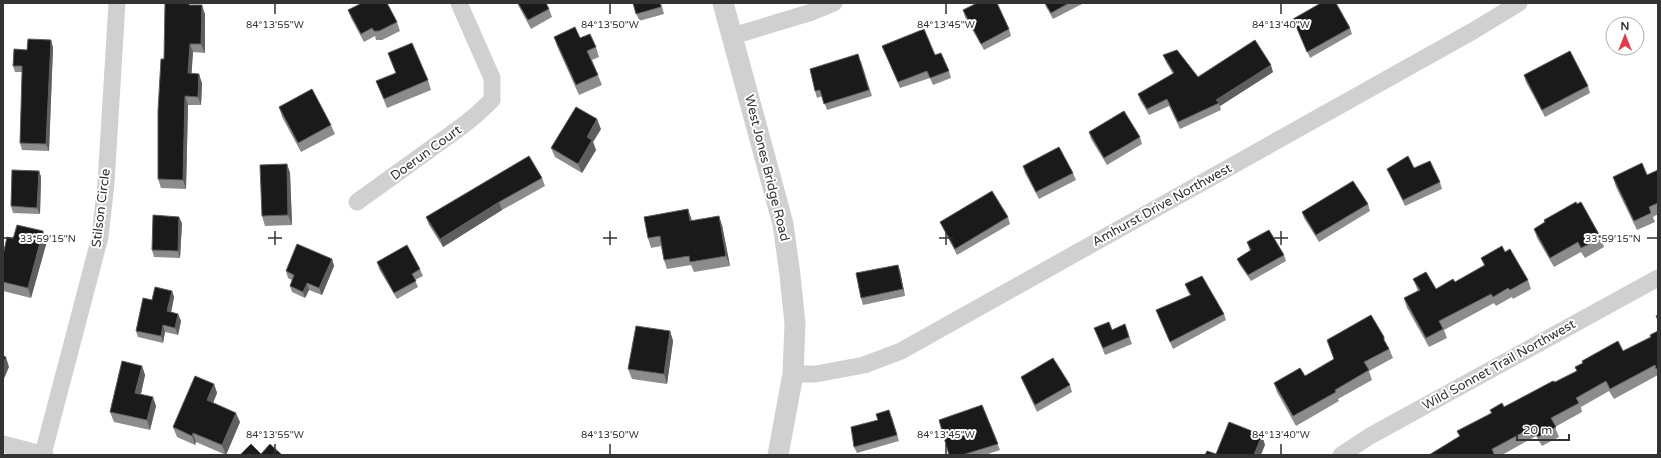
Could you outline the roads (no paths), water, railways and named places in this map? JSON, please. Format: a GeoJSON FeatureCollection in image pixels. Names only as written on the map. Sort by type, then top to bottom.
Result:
{"type":"FeatureCollection","features":[{"type":"Feature","properties":{"kind":"street","name":"Stilson Circle"},"geometry":{"type":"LineString","coordinates":[[3,444],[44,455],[100,237],[106,183],[117,3]]}},
{"type":"Feature","properties":{"kind":"street","name":"Doerun Court"},"geometry":{"type":"LineString","coordinates":[[357,202],[466,123],[492,100],[492,78],[458,3]]}},
{"type":"Feature","properties":{"kind":"street","name":"West Jones Bridge Road"},"geometry":{"type":"LineString","coordinates":[[723,3],[783,224],[795,324],[793,374],[778,455]]}},
{"type":"Feature","properties":{"kind":"street"},"geometry":{"type":"LineString","coordinates":[[733,36],[812,12],[834,3]]}},
{"type":"Feature","properties":{"kind":"street","name":"Amhurst Drive Northwest"},"geometry":{"type":"LineString","coordinates":[[793,374],[816,374],[864,365],[900,351],[1519,3]]}},
{"type":"Feature","properties":{"kind":"street","name":"Wild Sonnet Trail Northwest"},"geometry":{"type":"LineString","coordinates":[[1341,455],[1377,432],[1658,278]]}}]}
